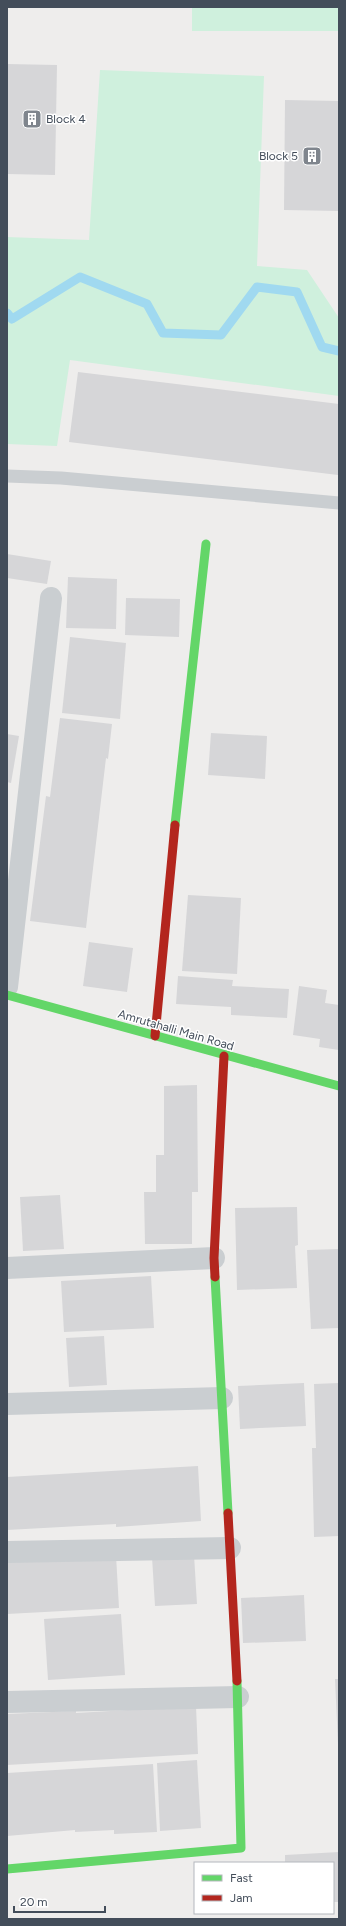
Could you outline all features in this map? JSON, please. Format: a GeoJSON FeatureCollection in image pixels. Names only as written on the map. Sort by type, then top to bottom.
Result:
{"type":"FeatureCollection","features":[{"type":"Feature","properties":{"kind":"street"},"geometry":{"type":"LineString","coordinates":[[155,1036],[182,758],[206,544]]}},
{"type":"Feature","properties":{"kind":"street"},"geometry":{"type":"LineString","coordinates":[[7,987],[51,598]]}},
{"type":"Feature","properties":{"kind":"street","name":"Amrutahalli Main Road"},"geometry":{"type":"LineString","coordinates":[[7,995],[224,1056],[339,1086]]}},
{"type":"Feature","properties":{"kind":"street"},"geometry":{"type":"LineString","coordinates":[[7,1869],[241,1848],[238,1697],[214,1258],[224,1056]]}},
{"type":"Feature","properties":{"kind":"street"},"geometry":{"type":"LineString","coordinates":[[7,1268],[214,1258]]}},
{"type":"Feature","properties":{"kind":"street"},"geometry":{"type":"LineString","coordinates":[[7,1404],[222,1398]]}},
{"type":"Feature","properties":{"kind":"street"},"geometry":{"type":"LineString","coordinates":[[7,1552],[230,1548]]}},
{"type":"Feature","properties":{"kind":"street"},"geometry":{"type":"LineString","coordinates":[[7,1702],[238,1697]]}},
{"type":"Feature","properties":{"kind":"lane"},"geometry":{"type":"LineString","coordinates":[[7,476],[61,478],[339,503]]}},
{"type":"Feature","properties":{"kind":"green space"},"geometry":{"type":"Polygon","coordinates":[[[192,7],[339,7],[339,31],[192,31],[192,7]]]}},
{"type":"Feature","properties":{"kind":"green space"},"geometry":{"type":"Polygon","coordinates":[[[100,70],[264,76],[257,266],[307,270],[339,318],[339,396],[70,360],[57,446],[7,444],[7,237],[89,240],[100,70]]]}},
{"type":"Feature","properties":{"kind":"building","name":"Block 4"},"geometry":{"type":"Polygon","coordinates":[[[7,64],[57,65],[55,175],[7,174],[7,64]]]}},
{"type":"Feature","properties":{"kind":"building","name":"Block 5"},"geometry":{"type":"Polygon","coordinates":[[[285,100],[339,101],[339,211],[284,210],[285,100]]]}},
{"type":"Feature","properties":{"kind":"building"},"geometry":{"type":"Polygon","coordinates":[[[78,372],[339,404],[338,475],[69,442],[78,372]]]}},
{"type":"Feature","properties":{"kind":"building"},"geometry":{"type":"Polygon","coordinates":[[[7,554],[51,561],[47,584],[7,578],[7,554]]]}},
{"type":"Feature","properties":{"kind":"building"},"geometry":{"type":"Polygon","coordinates":[[[68,577],[117,579],[116,629],[66,628],[68,577]]]}},
{"type":"Feature","properties":{"kind":"building"},"geometry":{"type":"Polygon","coordinates":[[[126,598],[180,599],[179,637],[125,635],[126,598]]]}},
{"type":"Feature","properties":{"kind":"building"},"geometry":{"type":"Polygon","coordinates":[[[70,637],[126,643],[120,719],[62,713],[70,637]]]}},
{"type":"Feature","properties":{"kind":"building"},"geometry":{"type":"Polygon","coordinates":[[[60,718],[112,724],[108,759],[106,758],[86,928],[30,921],[46,796],[50,797],[60,718]]]}},
{"type":"Feature","properties":{"kind":"building"},"geometry":{"type":"Polygon","coordinates":[[[211,733],[267,736],[265,779],[208,775],[211,733]]]}},
{"type":"Feature","properties":{"kind":"building"},"geometry":{"type":"Polygon","coordinates":[[[7,734],[19,736],[11,783],[7,782],[7,734]]]}},
{"type":"Feature","properties":{"kind":"building"},"geometry":{"type":"Polygon","coordinates":[[[188,895],[241,898],[237,974],[182,971],[188,895]]]}},
{"type":"Feature","properties":{"kind":"building"},"geometry":{"type":"Polygon","coordinates":[[[89,942],[133,948],[127,992],[83,986],[89,942]]]}},
{"type":"Feature","properties":{"kind":"building"},"geometry":{"type":"Polygon","coordinates":[[[178,976],[233,980],[232,986],[289,989],[287,1018],[231,1015],[231,1007],[176,1004],[178,976]]]}},
{"type":"Feature","properties":{"kind":"building"},"geometry":{"type":"Polygon","coordinates":[[[299,986],[327,990],[325,1003],[339,1005],[339,1050],[319,1047],[320,1039],[293,1035],[299,986]]]}},
{"type":"Feature","properties":{"kind":"building"},"geometry":{"type":"Polygon","coordinates":[[[197,1085],[198,1192],[192,1192],[192,1244],[145,1244],[144,1192],[156,1192],[156,1155],[164,1155],[164,1086],[197,1085]]]}},
{"type":"Feature","properties":{"kind":"building"},"geometry":{"type":"Polygon","coordinates":[[[60,1195],[64,1249],[23,1251],[20,1197],[60,1195]]]}},
{"type":"Feature","properties":{"kind":"building"},"geometry":{"type":"Polygon","coordinates":[[[297,1207],[298,1245],[295,1246],[297,1288],[237,1290],[235,1208],[297,1207]]]}},
{"type":"Feature","properties":{"kind":"building"},"geometry":{"type":"Polygon","coordinates":[[[339,1249],[339,1328],[311,1329],[307,1250],[339,1249]]]}},
{"type":"Feature","properties":{"kind":"building"},"geometry":{"type":"Polygon","coordinates":[[[151,1276],[154,1328],[64,1332],[61,1281],[151,1276]]]}},
{"type":"Feature","properties":{"kind":"building"},"geometry":{"type":"Polygon","coordinates":[[[104,1336],[107,1385],[69,1387],[66,1338],[104,1336]]]}},
{"type":"Feature","properties":{"kind":"building"},"geometry":{"type":"Polygon","coordinates":[[[304,1383],[306,1426],[240,1429],[238,1386],[304,1383]]]}},
{"type":"Feature","properties":{"kind":"building"},"geometry":{"type":"Polygon","coordinates":[[[339,1383],[339,1536],[314,1537],[312,1448],[316,1448],[314,1384],[339,1383]]]}},
{"type":"Feature","properties":{"kind":"building"},"geometry":{"type":"Polygon","coordinates":[[[198,1466],[201,1521],[116,1527],[116,1524],[7,1530],[7,1477],[198,1466]]]}},
{"type":"Feature","properties":{"kind":"building"},"geometry":{"type":"Polygon","coordinates":[[[116,1555],[119,1608],[7,1614],[7,1560],[116,1555]]]}},
{"type":"Feature","properties":{"kind":"building"},"geometry":{"type":"Polygon","coordinates":[[[194,1555],[197,1604],[155,1606],[152,1557],[194,1555]]]}},
{"type":"Feature","properties":{"kind":"building"},"geometry":{"type":"Polygon","coordinates":[[[304,1595],[306,1641],[243,1643],[241,1598],[304,1595]]]}},
{"type":"Feature","properties":{"kind":"building"},"geometry":{"type":"Polygon","coordinates":[[[121,1614],[125,1675],[48,1680],[44,1619],[121,1614]]]}},
{"type":"Feature","properties":{"kind":"building"},"geometry":{"type":"Polygon","coordinates":[[[335,1679],[339,1679],[339,1744],[338,1744],[335,1679]]]}},
{"type":"Feature","properties":{"kind":"building"},"geometry":{"type":"Polygon","coordinates":[[[196,1706],[198,1754],[7,1765],[7,1714],[76,1711],[76,1713],[196,1706]]]}},
{"type":"Feature","properties":{"kind":"building"},"geometry":{"type":"Polygon","coordinates":[[[197,1760],[201,1828],[160,1831],[157,1763],[197,1760]]]}},
{"type":"Feature","properties":{"kind":"building"},"geometry":{"type":"Polygon","coordinates":[[[153,1764],[157,1832],[114,1834],[114,1830],[75,1832],[75,1830],[7,1836],[7,1773],[153,1764]]]}},
{"type":"Feature","properties":{"kind":"building"},"geometry":{"type":"Polygon","coordinates":[[[339,1852],[339,1902],[334,1902],[334,1862],[285,1862],[285,1855],[339,1852]]]}},
{"type":"Feature","properties":{"kind":"waterway"},"geometry":{"type":"LineString","coordinates":[[7,313],[12,319],[80,277],[147,304],[163,333],[221,335],[257,287],[297,292],[322,347],[339,351]]}},
{"type":"Feature","properties":{"kind":"traffic: fast"},"geometry":{"type":"LineString","coordinates":[[175,825],[206,544]]}},
{"type":"Feature","properties":{"kind":"traffic: fast"},"geometry":{"type":"LineString","coordinates":[[7,995],[339,1086]]}},
{"type":"Feature","properties":{"kind":"traffic: fast"},"geometry":{"type":"LineString","coordinates":[[215,1277],[228,1513]]}},
{"type":"Feature","properties":{"kind":"traffic: fast"},"geometry":{"type":"LineString","coordinates":[[7,1869],[241,1848],[237,1681]]}},
{"type":"Feature","properties":{"kind":"traffic: jam"},"geometry":{"type":"LineString","coordinates":[[155,1036],[175,825]]}},
{"type":"Feature","properties":{"kind":"traffic: jam"},"geometry":{"type":"LineString","coordinates":[[215,1277],[214,1258],[224,1056]]}},
{"type":"Feature","properties":{"kind":"traffic: jam"},"geometry":{"type":"LineString","coordinates":[[228,1513],[237,1681]]}},
{"type":"Feature","properties":{"kind":"place","name":"Block 4"},"geometry":{"type":"Point","coordinates":[32,119]}},
{"type":"Feature","properties":{"kind":"place","name":"Block 5"},"geometry":{"type":"Point","coordinates":[312,156]}}]}
